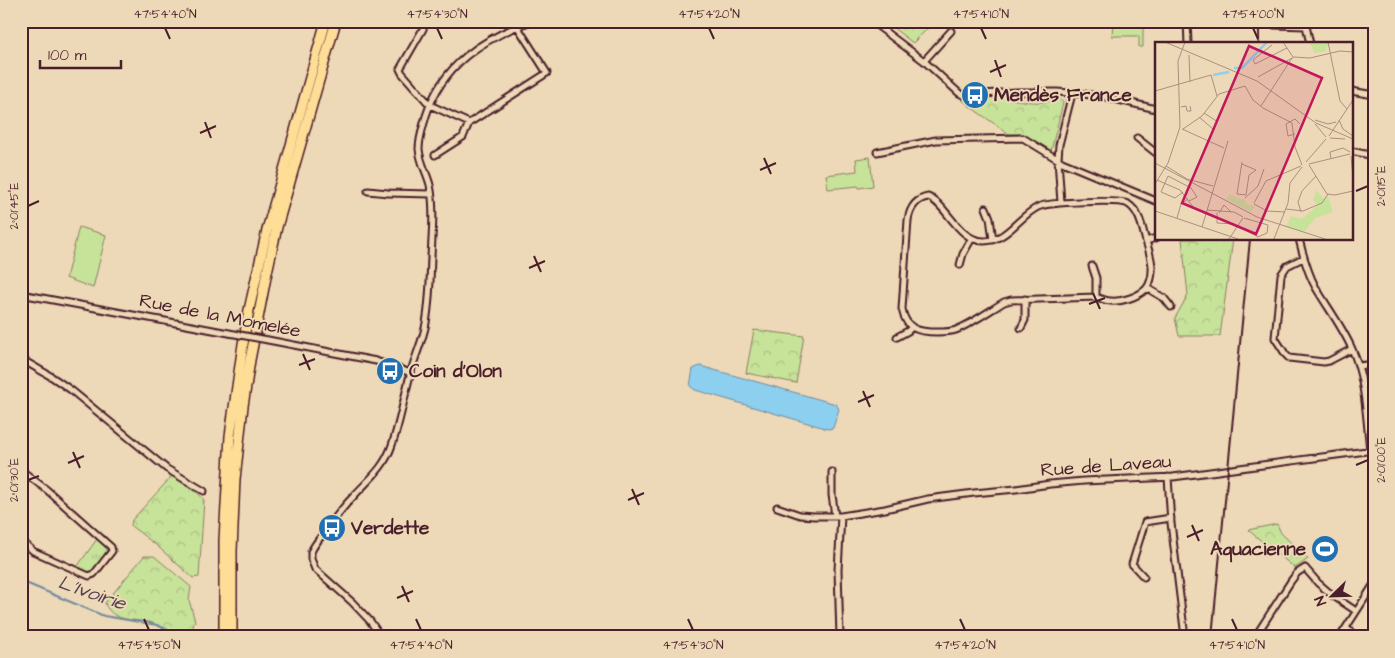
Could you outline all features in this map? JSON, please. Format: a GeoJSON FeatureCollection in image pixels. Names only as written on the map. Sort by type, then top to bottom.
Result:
{"type":"FeatureCollection","features":[{"type":"Feature","properties":{"kind":"highway"},"geometry":{"type":"LineString","coordinates":[[224,637],[224,540],[230,436],[243,344],[266,230],[317,52],[324,21]]}},
{"type":"Feature","properties":{"kind":"highway"},"geometry":{"type":"LineString","coordinates":[[232,637],[234,497],[242,415],[250,360],[277,226],[336,21]]}},
{"type":"Feature","properties":{"kind":"street"},"geometry":{"type":"LineString","coordinates":[[426,21],[400,69],[430,105],[469,123]]}},
{"type":"Feature","properties":{"kind":"street"},"geometry":{"type":"LineString","coordinates":[[381,637],[370,621],[336,586],[315,569],[310,556],[313,548],[339,513],[376,475],[389,455],[411,373],[419,351],[428,310],[432,231],[430,185],[421,161],[419,148],[421,132],[430,105],[442,82],[462,59],[494,37],[530,21]]}},
{"type":"Feature","properties":{"kind":"street"},"geometry":{"type":"LineString","coordinates":[[871,21],[924,61],[963,95],[1057,92],[1106,96],[1155,109]]}},
{"type":"Feature","properties":{"kind":"street"},"geometry":{"type":"LineString","coordinates":[[1187,21],[1188,42]]}},
{"type":"Feature","properties":{"kind":"street"},"geometry":{"type":"LineString","coordinates":[[1275,21],[1274,25],[1306,23],[1310,42]]}},
{"type":"Feature","properties":{"kind":"street"},"geometry":{"type":"LineString","coordinates":[[435,155],[463,137],[469,123],[547,73],[517,26]]}},
{"type":"Feature","properties":{"kind":"street"},"geometry":{"type":"LineString","coordinates":[[924,61],[951,31]]}},
{"type":"Feature","properties":{"kind":"street"},"geometry":{"type":"LineString","coordinates":[[1352,92],[1374,95]]}},
{"type":"Feature","properties":{"kind":"street"},"geometry":{"type":"LineString","coordinates":[[1061,203],[1059,145],[1072,94]]}},
{"type":"Feature","properties":{"kind":"street"},"geometry":{"type":"LineString","coordinates":[[877,152],[936,140],[1023,138],[1058,159],[1155,201]]}},
{"type":"Feature","properties":{"kind":"street"},"geometry":{"type":"LineString","coordinates":[[1137,138],[1155,152]]}},
{"type":"Feature","properties":{"kind":"street"},"geometry":{"type":"LineString","coordinates":[[1352,152],[1374,156]]}},
{"type":"Feature","properties":{"kind":"street"},"geometry":{"type":"LineString","coordinates":[[368,191],[431,194]]}},
{"type":"Feature","properties":{"kind":"street"},"geometry":{"type":"LineString","coordinates":[[922,198],[932,198],[957,226],[972,238],[983,241],[993,240],[1008,232],[1028,212],[1039,206],[1061,203],[1114,201],[1128,204],[1136,212],[1146,241],[1152,269],[1147,288],[1136,295],[1121,300],[1108,301],[1096,297],[1011,300],[951,331],[922,332],[912,327],[905,319],[902,309],[908,220],[912,208],[922,198]]}},
{"type":"Feature","properties":{"kind":"street"},"geometry":{"type":"LineString","coordinates":[[986,208],[990,218],[993,240]]}},
{"type":"Feature","properties":{"kind":"street"},"geometry":{"type":"LineString","coordinates":[[960,265],[963,254],[972,238]]}},
{"type":"Feature","properties":{"kind":"street"},"geometry":{"type":"LineString","coordinates":[[1146,241],[1155,238]]}},
{"type":"Feature","properties":{"kind":"street"},"geometry":{"type":"LineString","coordinates":[[1298,240],[1303,258],[1315,286],[1342,330],[1359,366],[1372,450]]}},
{"type":"Feature","properties":{"kind":"street"},"geometry":{"type":"LineString","coordinates":[[1303,258],[1287,266],[1281,275],[1275,338],[1289,358],[1324,362],[1352,349]]}},
{"type":"Feature","properties":{"kind":"street"},"geometry":{"type":"LineString","coordinates":[[1092,266],[1096,278],[1096,297]]}},
{"type":"Feature","properties":{"kind":"street"},"geometry":{"type":"LineString","coordinates":[[1147,288],[1164,298],[1171,306]]}},
{"type":"Feature","properties":{"kind":"street","name":"Rue de la Momelée"},"geometry":{"type":"LineString","coordinates":[[21,294],[358,357],[411,373]]}},
{"type":"Feature","properties":{"kind":"street"},"geometry":{"type":"LineString","coordinates":[[1021,328],[1025,320],[1025,299]]}},
{"type":"Feature","properties":{"kind":"street"},"geometry":{"type":"LineString","coordinates":[[897,337],[912,327]]}},
{"type":"Feature","properties":{"kind":"street"},"geometry":{"type":"LineString","coordinates":[[21,359],[70,390],[167,469],[204,491]]}},
{"type":"Feature","properties":{"kind":"street"},"geometry":{"type":"LineString","coordinates":[[1359,366],[1374,364]]}},
{"type":"Feature","properties":{"kind":"street","name":"Rue de Laveau"},"geometry":{"type":"LineString","coordinates":[[777,507],[814,516],[841,516],[974,492],[1016,490],[1084,481],[1168,477],[1372,450]]}},
{"type":"Feature","properties":{"kind":"street"},"geometry":{"type":"LineString","coordinates":[[21,470],[34,479],[111,546],[112,551],[94,574],[89,576],[33,551],[21,540]]}},
{"type":"Feature","properties":{"kind":"street"},"geometry":{"type":"LineString","coordinates":[[832,472],[832,495],[835,516]]}},
{"type":"Feature","properties":{"kind":"street"},"geometry":{"type":"LineString","coordinates":[[1168,477],[1185,637]]}},
{"type":"Feature","properties":{"kind":"street"},"geometry":{"type":"LineString","coordinates":[[840,637],[838,570],[841,516]]}},
{"type":"Feature","properties":{"kind":"street"},"geometry":{"type":"LineString","coordinates":[[1144,577],[1132,564],[1145,522],[1171,518]]}},
{"type":"Feature","properties":{"kind":"street"},"geometry":{"type":"LineString","coordinates":[[1255,637],[1291,581],[1297,573],[1305,568],[1332,595],[1356,611]]}},
{"type":"Feature","properties":{"kind":"street"},"geometry":{"type":"LineString","coordinates":[[1340,637],[1374,584]]}},
{"type":"Feature","properties":{"kind":"street"},"geometry":{"type":"LineString","coordinates":[[1346,628],[1358,637]]}},
{"type":"Feature","properties":{"kind":"green space"},"geometry":{"type":"Polygon","coordinates":[[[884,21],[929,21],[930,26],[913,43],[884,21]]]}},
{"type":"Feature","properties":{"kind":"green space"},"geometry":{"type":"Polygon","coordinates":[[[1113,21],[1143,21],[1143,47],[1139,47],[1139,36],[1112,36],[1113,21]]]}},
{"type":"Feature","properties":{"kind":"green space"},"geometry":{"type":"Polygon","coordinates":[[[996,96],[1036,102],[1060,99],[1063,103],[1051,151],[1023,134],[1009,134],[961,99],[996,96]]]}},
{"type":"Feature","properties":{"kind":"green space"},"geometry":{"type":"Polygon","coordinates":[[[870,157],[873,186],[828,189],[826,175],[857,171],[856,159],[870,157]]]}},
{"type":"Feature","properties":{"kind":"green space"},"geometry":{"type":"Polygon","coordinates":[[[79,227],[106,235],[93,288],[66,278],[79,227]]]}},
{"type":"Feature","properties":{"kind":"green space"},"geometry":{"type":"Polygon","coordinates":[[[1182,240],[1233,240],[1220,336],[1179,336],[1175,318],[1188,295],[1182,240]]]}},
{"type":"Feature","properties":{"kind":"green space"},"geometry":{"type":"Polygon","coordinates":[[[754,330],[804,336],[796,383],[746,373],[754,330]]]}},
{"type":"Feature","properties":{"kind":"green space"},"geometry":{"type":"Polygon","coordinates":[[[172,476],[199,494],[204,500],[199,577],[193,578],[156,545],[131,526],[132,520],[172,476]]]}},
{"type":"Feature","properties":{"kind":"green space"},"geometry":{"type":"Polygon","coordinates":[[[1277,524],[1281,533],[1308,559],[1295,568],[1248,530],[1277,524]]]}},
{"type":"Feature","properties":{"kind":"green space"},"geometry":{"type":"Polygon","coordinates":[[[97,539],[105,545],[107,551],[93,570],[87,571],[77,567],[97,539]]]}},
{"type":"Feature","properties":{"kind":"green space"},"geometry":{"type":"Polygon","coordinates":[[[144,556],[154,556],[191,587],[189,600],[195,621],[189,637],[160,637],[163,629],[156,625],[118,617],[108,609],[105,603],[144,556]]]}},
{"type":"Feature","properties":{"kind":"water"},"geometry":{"type":"Polygon","coordinates":[[[700,366],[836,404],[839,409],[833,428],[828,429],[695,390],[690,386],[693,369],[700,366]]]}},
{"type":"Feature","properties":{"kind":"waterway","name":"L'Ivoirie"},"geometry":{"type":"LineString","coordinates":[[21,581],[104,616],[157,625],[184,637]]}},
{"type":"Feature","properties":{"kind":"railway"},"geometry":{"type":"LineString","coordinates":[[1259,21],[1259,42]]}},
{"type":"Feature","properties":{"kind":"railway"},"geometry":{"type":"LineString","coordinates":[[1212,637],[1250,240]]}},
{"type":"Feature","properties":{"kind":"place","name":"Mendès France"},"geometry":{"type":"Point","coordinates":[975,95]}},
{"type":"Feature","properties":{"kind":"place","name":"Coin d'Olon"},"geometry":{"type":"Point","coordinates":[390,371]}},
{"type":"Feature","properties":{"kind":"place","name":"Verdette"},"geometry":{"type":"Point","coordinates":[332,528]}},
{"type":"Feature","properties":{"kind":"place","name":"Aquacienne"},"geometry":{"type":"Point","coordinates":[1325,549]}}]}
